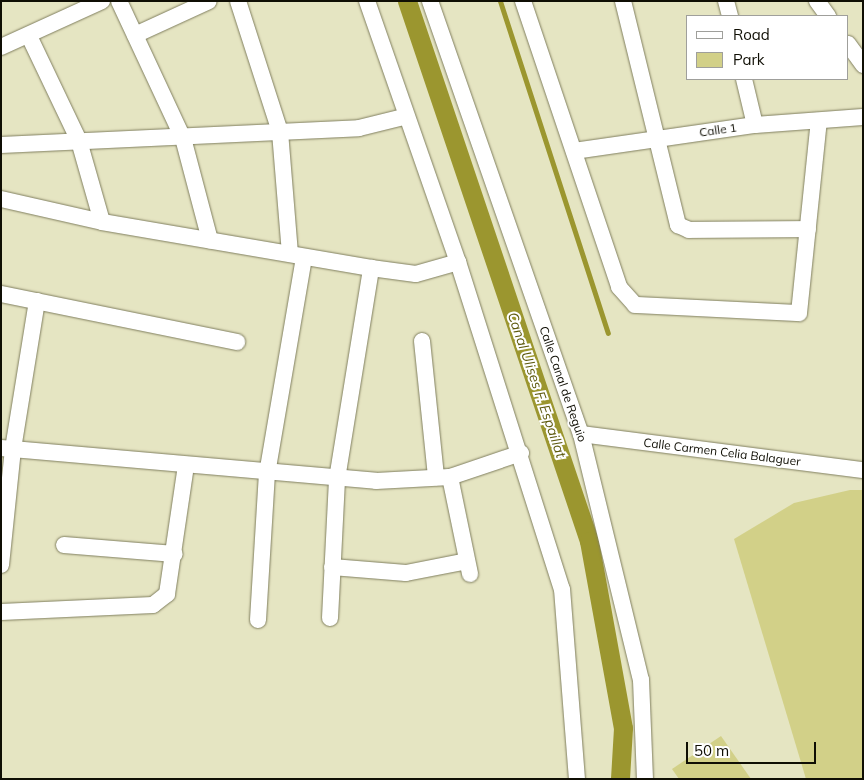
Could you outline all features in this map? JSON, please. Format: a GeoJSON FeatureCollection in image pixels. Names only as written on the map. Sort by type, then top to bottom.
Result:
{"type":"FeatureCollection","features":[{"type":"Feature","properties":{"kind":"street"},"geometry":{"type":"LineString","coordinates":[[1,47],[29,36],[102,1]]}},
{"type":"Feature","properties":{"kind":"street"},"geometry":{"type":"LineString","coordinates":[[119,1],[183,138],[210,240]]}},
{"type":"Feature","properties":{"kind":"street"},"geometry":{"type":"LineString","coordinates":[[134,35],[209,1]]}},
{"type":"Feature","properties":{"kind":"street"},"geometry":{"type":"LineString","coordinates":[[238,1],[280,132],[297,256],[267,474],[258,620]]}},
{"type":"Feature","properties":{"kind":"street"},"geometry":{"type":"LineString","coordinates":[[367,1],[458,262],[521,453],[562,590],[577,779]]}},
{"type":"Feature","properties":{"kind":"street","name":"Calle Canal de Reguio"},"geometry":{"type":"LineString","coordinates":[[430,1],[581,434],[641,680],[645,779]]}},
{"type":"Feature","properties":{"kind":"street"},"geometry":{"type":"LineString","coordinates":[[523,1],[619,287],[635,305],[800,314],[819,121]]}},
{"type":"Feature","properties":{"kind":"street"},"geometry":{"type":"LineString","coordinates":[[623,1],[656,138],[680,227],[808,229]]}},
{"type":"Feature","properties":{"kind":"street"},"geometry":{"type":"LineString","coordinates":[[726,1],[730,15]]}},
{"type":"Feature","properties":{"kind":"street"},"geometry":{"type":"LineString","coordinates":[[817,1],[827,15]]}},
{"type":"Feature","properties":{"kind":"street"},"geometry":{"type":"LineString","coordinates":[[29,36],[79,141],[102,222]]}},
{"type":"Feature","properties":{"kind":"street"},"geometry":{"type":"LineString","coordinates":[[849,45],[863,65]]}},
{"type":"Feature","properties":{"kind":"street"},"geometry":{"type":"LineString","coordinates":[[744,80],[755,125]]}},
{"type":"Feature","properties":{"kind":"street"},"geometry":{"type":"LineString","coordinates":[[1,145],[183,138],[359,128],[407,116]]}},
{"type":"Feature","properties":{"kind":"street","name":"Calle 1"},"geometry":{"type":"LineString","coordinates":[[574,151],[755,125],[863,117]]}},
{"type":"Feature","properties":{"kind":"street"},"geometry":{"type":"LineString","coordinates":[[1,199],[102,222],[371,268],[416,274],[458,262]]}},
{"type":"Feature","properties":{"kind":"street"},"geometry":{"type":"LineString","coordinates":[[330,618],[337,479],[371,268]]}},
{"type":"Feature","properties":{"kind":"street"},"geometry":{"type":"LineString","coordinates":[[1,294],[237,342]]}},
{"type":"Feature","properties":{"kind":"street"},"geometry":{"type":"LineString","coordinates":[[1,565],[7,448],[37,302]]}},
{"type":"Feature","properties":{"kind":"street"},"geometry":{"type":"LineString","coordinates":[[332,567],[406,573],[468,568],[443,477],[422,341]]}},
{"type":"Feature","properties":{"kind":"street","name":"Calle Carmen Celia Balaguer"},"geometry":{"type":"LineString","coordinates":[[581,434],[863,470]]}},
{"type":"Feature","properties":{"kind":"street"},"geometry":{"type":"LineString","coordinates":[[7,448],[267,474],[337,479],[443,477],[521,453]]}},
{"type":"Feature","properties":{"kind":"street"},"geometry":{"type":"LineString","coordinates":[[1,612],[154,605],[167,594],[175,554],[186,466]]}},
{"type":"Feature","properties":{"kind":"street"},"geometry":{"type":"LineString","coordinates":[[64,545],[175,554]]}},
{"type":"Feature","properties":{"kind":"green space"},"geometry":{"type":"Polygon","coordinates":[[[850,490],[863,490],[863,779],[806,779],[734,539],[794,503],[850,490]]]}},
{"type":"Feature","properties":{"kind":"green space"},"geometry":{"type":"Polygon","coordinates":[[[721,736],[751,779],[679,779],[672,769],[721,736]]]}},
{"type":"Feature","properties":{"kind":"waterway","name":"Canal Ulises F. Espaillat"},"geometry":{"type":"LineString","coordinates":[[407,1],[589,541],[623,728],[620,779]]}},
{"type":"Feature","properties":{"kind":"waterway"},"geometry":{"type":"LineString","coordinates":[[500,1],[608,333]]}}]}
